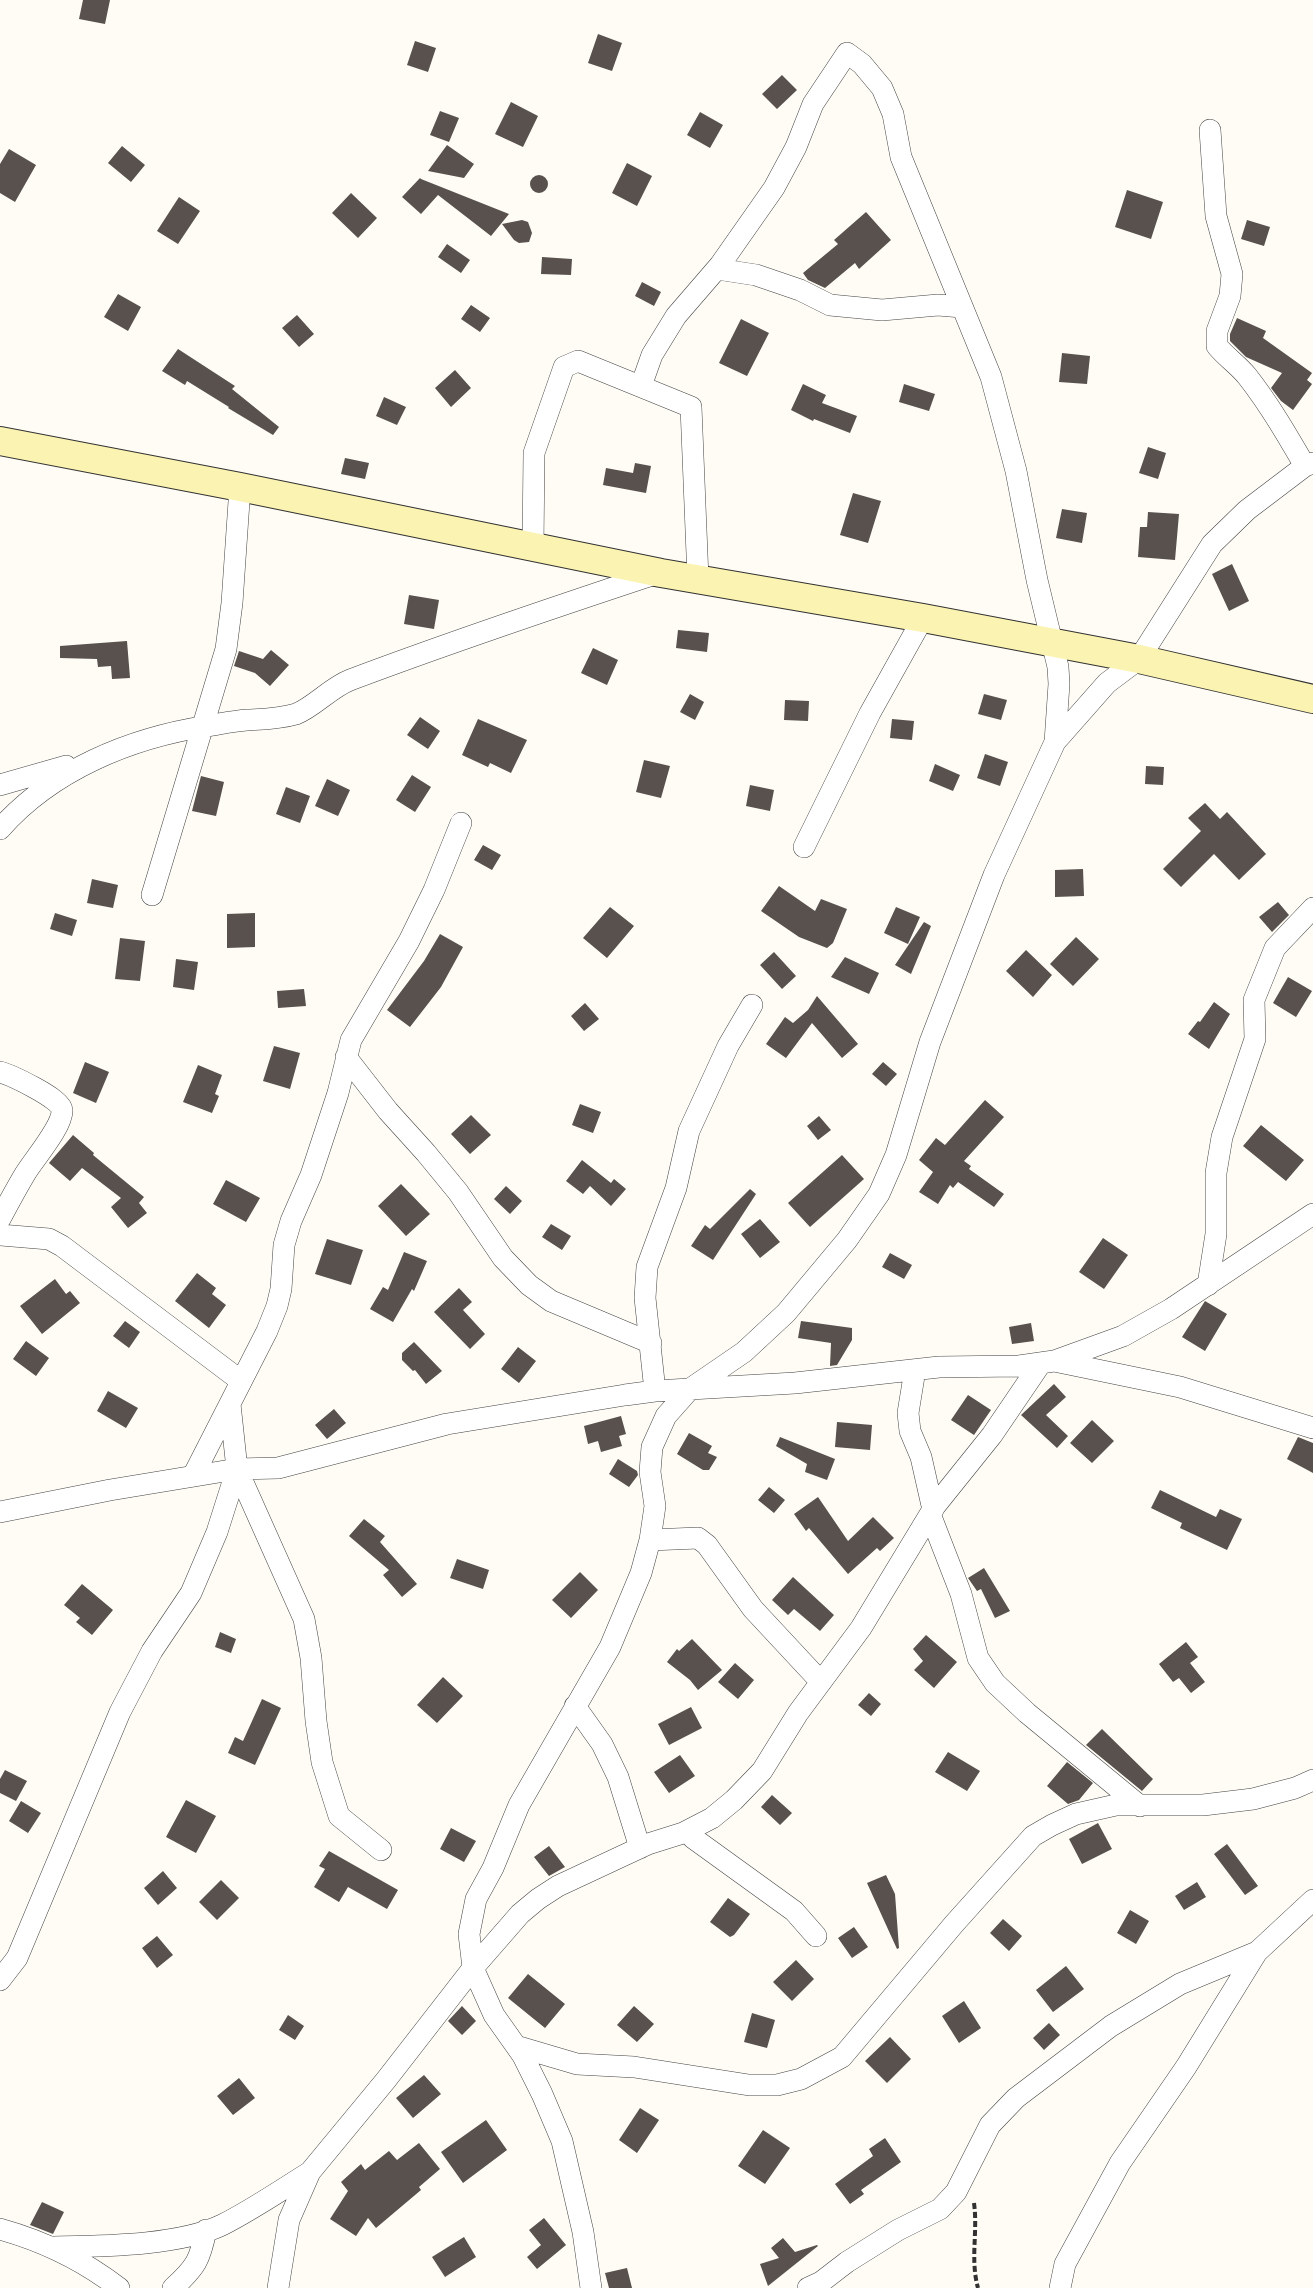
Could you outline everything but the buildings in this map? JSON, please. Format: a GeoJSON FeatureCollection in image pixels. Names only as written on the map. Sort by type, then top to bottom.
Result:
{"type":"FeatureCollection","features":[{"type":"Feature","properties":{"kind":"street"},"geometry":{"type":"LineString","coordinates":[[641,386],[652,355],[676,316],[717,269],[774,188],[813,104],[847,53],[862,64],[882,88],[893,114],[901,157],[991,377],[1016,471],[1037,580],[1053,643],[1059,684],[1055,742]]}},
{"type":"Feature","properties":{"kind":"street"},"geometry":{"type":"LineString","coordinates":[[591,2288],[583,2232],[562,2141],[542,2094],[516,2046],[494,2015],[473,1968],[469,1934],[476,1899],[493,1868],[519,1805],[610,1647],[640,1573],[650,1540],[655,1506],[651,1472],[652,1447],[666,1416],[690,1389],[744,1352],[786,1313],[847,1240],[879,1194],[896,1155],[930,1042],[990,886],[1055,742],[1107,683],[1139,659],[1212,544],[1247,510],[1309,464],[1245,373],[1217,346],[1217,331],[1230,296],[1232,274],[1216,216],[1210,130]]}},
{"type":"Feature","properties":{"kind":"street"},"geometry":{"type":"LineString","coordinates":[[717,269],[756,274],[800,290],[830,305],[882,310],[938,305],[962,307]]}},
{"type":"Feature","properties":{"kind":"street"},"geometry":{"type":"LineString","coordinates":[[532,547],[534,453],[564,368],[578,361],[691,407],[698,579]]}},
{"type":"Feature","properties":{"kind":"street"},"geometry":{"type":"LineString","coordinates":[[0,441],[240,487],[660,573],[923,618],[1139,659],[1313,699]]}},
{"type":"Feature","properties":{"kind":"street"},"geometry":{"type":"LineString","coordinates":[[152,895],[226,649],[232,603],[240,487]]}},
{"type":"Feature","properties":{"kind":"street"},"geometry":{"type":"LineString","coordinates":[[0,785],[97,758],[174,731],[247,720],[276,720],[300,712],[343,683],[660,573]]}},
{"type":"Feature","properties":{"kind":"street"},"geometry":{"type":"LineString","coordinates":[[804,848],[870,713],[923,618]]}},
{"type":"Feature","properties":{"kind":"street"},"geometry":{"type":"LineString","coordinates":[[0,829],[51,784],[97,758]]}},
{"type":"Feature","properties":{"kind":"street"},"geometry":{"type":"LineString","coordinates":[[193,1476],[267,1331],[277,1306],[281,1289],[284,1245],[338,1093],[351,1040],[410,941],[461,823]]}},
{"type":"Feature","properties":{"kind":"street"},"geometry":{"type":"LineString","coordinates":[[1208,1285],[1216,1234],[1216,1173],[1222,1137],[1255,1039],[1254,1000],[1275,948],[1313,908]]}},
{"type":"Feature","properties":{"kind":"street"},"geometry":{"type":"LineString","coordinates":[[655,1391],[645,1298],[647,1267],[676,1188],[690,1131],[728,1046],[752,1005]]}},
{"type":"Feature","properties":{"kind":"street"},"geometry":{"type":"LineString","coordinates":[[346,1057],[388,1111],[458,1192],[503,1258],[529,1285],[551,1301],[651,1343]]}},
{"type":"Feature","properties":{"kind":"street"},"geometry":{"type":"LineString","coordinates":[[0,1072],[33,1087],[60,1104],[62,1110],[59,1122],[0,1219]]}},
{"type":"Feature","properties":{"kind":"street"},"geometry":{"type":"LineString","coordinates":[[278,2288],[289,2220],[310,2172],[386,2080],[473,1968],[520,1914],[538,1899],[558,1886],[640,1848],[688,1831],[712,1818],[734,1800],[762,1771],[798,1713],[861,1628],[932,1512],[1047,1362],[1123,1336],[1171,1309],[1313,1214]]}},
{"type":"Feature","properties":{"kind":"street"},"geometry":{"type":"LineString","coordinates":[[0,1235],[49,1239],[62,1246],[241,1381]]}},
{"type":"Feature","properties":{"kind":"street"},"geometry":{"type":"LineString","coordinates":[[0,1512],[110,1490],[237,1469],[278,1468],[447,1424],[655,1391],[795,1383],[915,1370],[1047,1362],[1180,1387],[1313,1428]]}},
{"type":"Feature","properties":{"kind":"street"},"geometry":{"type":"LineString","coordinates":[[915,1370],[908,1413],[910,1431],[921,1456],[932,1512],[961,1594],[978,1658],[995,1683],[1027,1713],[1140,1806]]}},
{"type":"Feature","properties":{"kind":"street"},"geometry":{"type":"LineString","coordinates":[[230,1403],[237,1469],[304,1619],[311,1658],[322,1762],[339,1815],[381,1850]]}},
{"type":"Feature","properties":{"kind":"street"},"geometry":{"type":"LineString","coordinates":[[0,1980],[17,1958],[120,1712],[152,1650],[191,1593],[217,1532],[237,1469]]}},
{"type":"Feature","properties":{"kind":"street"},"geometry":{"type":"LineString","coordinates":[[650,1540],[698,1538],[707,1545],[753,1609],[821,1682]]}},
{"type":"Feature","properties":{"kind":"street"},"geometry":{"type":"LineString","coordinates":[[575,1706],[602,1744],[618,1777],[640,1848]]}},
{"type":"Feature","properties":{"kind":"street"},"geometry":{"type":"LineString","coordinates":[[516,2046],[577,2064],[634,2067],[749,2085],[777,2085],[801,2079],[842,2057],[1033,1836],[1076,1814],[1116,1805],[1203,1805],[1253,1799],[1295,1788],[1313,1780]]}},
{"type":"Feature","properties":{"kind":"street"},"geometry":{"type":"LineString","coordinates":[[688,1831],[693,1838],[794,1911],[816,1936]]}},
{"type":"Feature","properties":{"kind":"street"},"geometry":{"type":"LineString","coordinates":[[1060,2288],[1065,2264],[1120,2163],[1186,2067],[1257,1952],[1313,1900]]}},
{"type":"Feature","properties":{"kind":"street"},"geometry":{"type":"LineString","coordinates":[[808,2288],[821,2282],[847,2262],[898,2230],[940,2209],[956,2192],[990,2125],[1016,2098],[1112,2026],[1180,1984],[1257,1952]]}},
{"type":"Feature","properties":{"kind":"street"},"geometry":{"type":"LineString","coordinates":[[53,2247],[103,2246],[188,2237],[222,2225],[310,2172]]}},
{"type":"Feature","properties":{"kind":"street"},"geometry":{"type":"LineString","coordinates":[[0,2229],[53,2247],[100,2274],[119,2288]]}},
{"type":"Feature","properties":{"kind":"street"},"geometry":{"type":"LineString","coordinates":[[173,2288],[189,2273],[201,2256],[206,2230]]}},
{"type":"Feature","properties":{"kind":"path"},"geometry":{"type":"LineString","coordinates":[[969,2167],[977,2224],[972,2250],[978,2288]]}}]}
